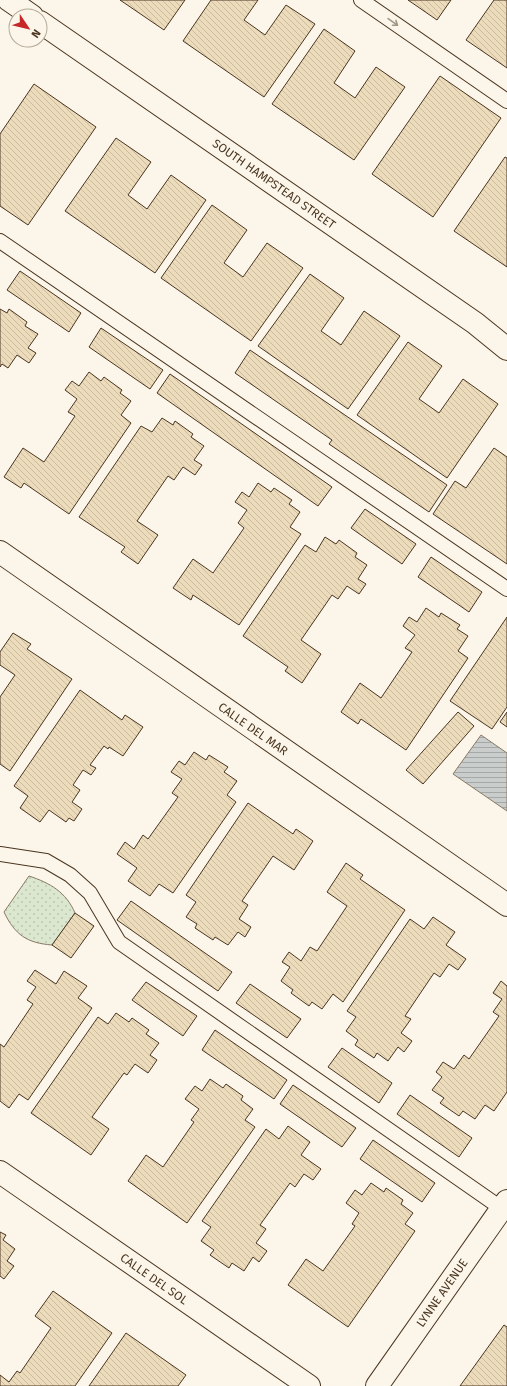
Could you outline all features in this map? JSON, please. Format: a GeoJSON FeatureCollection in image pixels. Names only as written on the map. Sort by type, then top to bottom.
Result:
{"type":"FeatureCollection","features":[{"type":"Feature","properties":{"kind":"street"},"geometry":{"type":"LineString","coordinates":[[9,0],[20,8]]}},
{"type":"Feature","properties":{"kind":"street","name":"SOUTH HAMPSTEAD STREET"},"geometry":{"type":"LineString","coordinates":[[48,28],[475,323],[507,349]]}},
{"type":"Feature","properties":{"kind":"street","name":"CALLE DEL MAR"},"geometry":{"type":"LineString","coordinates":[[0,552],[507,905]]}},
{"type":"Feature","properties":{"kind":"street","name":"CALLE DEL SOL"},"geometry":{"type":"LineString","coordinates":[[0,1172],[309,1386]]}},
{"type":"Feature","properties":{"kind":"street","name":"LYNNE AVENUE"},"geometry":{"type":"LineString","coordinates":[[378,1386],[504,1205]]}},
{"type":"Feature","properties":{"kind":"lane"},"geometry":{"type":"LineString","coordinates":[[361,0],[507,101]]}},
{"type":"Feature","properties":{"kind":"lane"},"geometry":{"type":"LineString","coordinates":[[0,241],[507,588]]}},
{"type":"Feature","properties":{"kind":"lane"},"geometry":{"type":"LineString","coordinates":[[0,854],[46,861],[70,874],[90,893],[118,942],[504,1205]]}},
{"type":"Feature","properties":{"kind":"green space"},"geometry":{"type":"Polygon","coordinates":[[[29,876],[56,889],[67,899],[75,913],[52,945],[29,940],[17,932],[4,912],[29,876]]]}},
{"type":"Feature","properties":{"kind":"shaded area"},"geometry":{"type":"Polygon","coordinates":[[[481,735],[507,753],[507,811],[453,774],[481,735]]]}},
{"type":"Feature","properties":{"kind":"building"},"geometry":{"type":"Polygon","coordinates":[[[120,0],[185,0],[164,30],[120,0]]]}},
{"type":"Feature","properties":{"kind":"building"},"geometry":{"type":"Polygon","coordinates":[[[211,0],[258,0],[244,20],[265,35],[286,5],[315,24],[264,97],[183,41],[211,0]]]}},
{"type":"Feature","properties":{"kind":"building"},"geometry":{"type":"Polygon","coordinates":[[[408,0],[451,0],[437,20],[408,0]]]}},
{"type":"Feature","properties":{"kind":"building"},"geometry":{"type":"Polygon","coordinates":[[[494,0],[507,0],[507,68],[466,40],[494,0]]]}},
{"type":"Feature","properties":{"kind":"building"},"geometry":{"type":"Polygon","coordinates":[[[324,29],[355,51],[334,83],[355,98],[376,67],[405,87],[354,160],[272,104],[324,29]]]}},
{"type":"Feature","properties":{"kind":"building"},"geometry":{"type":"Polygon","coordinates":[[[440,76],[501,118],[433,217],[372,174],[440,76]]]}},
{"type":"Feature","properties":{"kind":"building"},"geometry":{"type":"Polygon","coordinates":[[[34,84],[96,127],[28,225],[0,206],[0,134],[34,84]]]}},
{"type":"Feature","properties":{"kind":"building"},"geometry":{"type":"Polygon","coordinates":[[[116,138],[151,162],[128,195],[147,209],[171,175],[206,200],[155,273],[65,211],[116,138]]]}},
{"type":"Feature","properties":{"kind":"building"},"geometry":{"type":"Polygon","coordinates":[[[505,157],[507,158],[507,267],[454,231],[505,157]]]}},
{"type":"Feature","properties":{"kind":"building"},"geometry":{"type":"Polygon","coordinates":[[[212,205],[247,230],[224,263],[243,277],[267,243],[303,268],[251,341],[161,278],[212,205]]]}},
{"type":"Feature","properties":{"kind":"building"},"geometry":{"type":"Polygon","coordinates":[[[20,271],[81,313],[69,332],[7,290],[20,271]]]}},
{"type":"Feature","properties":{"kind":"building"},"geometry":{"type":"Polygon","coordinates":[[[310,274],[344,298],[321,331],[341,345],[364,311],[400,336],[348,409],[258,346],[310,274]]]}},
{"type":"Feature","properties":{"kind":"building"},"geometry":{"type":"Polygon","coordinates":[[[0,309],[7,313],[9,309],[27,322],[25,326],[38,334],[28,348],[36,353],[29,363],[17,355],[8,368],[2,364],[0,367],[0,309]]]}},
{"type":"Feature","properties":{"kind":"building"},"geometry":{"type":"Polygon","coordinates":[[[101,328],[163,370],[150,389],[89,347],[101,328]]]}},
{"type":"Feature","properties":{"kind":"building"},"geometry":{"type":"Polygon","coordinates":[[[408,342],[442,366],[419,399],[439,413],[463,379],[498,404],[447,478],[357,415],[408,342]]]}},
{"type":"Feature","properties":{"kind":"building"},"geometry":{"type":"Polygon","coordinates":[[[250,350],[447,485],[429,512],[329,444],[332,440],[235,373],[250,350]]]}},
{"type":"Feature","properties":{"kind":"building"},"geometry":{"type":"Polygon","coordinates":[[[89,372],[101,381],[104,377],[122,390],[120,393],[131,401],[121,415],[131,423],[69,514],[24,483],[21,488],[4,477],[23,448],[44,462],[75,416],[68,412],[77,399],[65,390],[72,381],[79,386],[89,372]]]}},
{"type":"Feature","properties":{"kind":"building"},"geometry":{"type":"Polygon","coordinates":[[[170,374],[332,487],[318,506],[157,393],[170,374]]]}},
{"type":"Feature","properties":{"kind":"building"},"geometry":{"type":"Polygon","coordinates":[[[162,418],[173,425],[175,421],[193,434],[191,437],[204,446],[194,460],[202,465],[195,475],[183,467],[174,480],[168,476],[137,521],[158,535],[138,564],[121,552],[125,547],[79,517],[141,426],[152,432],[162,418]]]}},
{"type":"Feature","properties":{"kind":"building"},"geometry":{"type":"Polygon","coordinates":[[[494,448],[507,457],[507,564],[433,514],[455,481],[466,488],[494,448]]]}},
{"type":"Feature","properties":{"kind":"building"},"geometry":{"type":"Polygon","coordinates":[[[258,483],[271,492],[274,488],[292,500],[289,504],[300,512],[290,527],[301,534],[239,625],[193,595],[191,600],[173,588],[193,559],[213,573],[244,528],[238,523],[247,510],[235,502],[242,492],[249,497],[258,483]]]}},
{"type":"Feature","properties":{"kind":"building"},"geometry":{"type":"Polygon","coordinates":[[[365,509],[416,544],[402,564],[351,528],[365,509]]]}},
{"type":"Feature","properties":{"kind":"building"},"geometry":{"type":"Polygon","coordinates":[[[325,537],[336,544],[339,540],[357,553],[355,557],[367,565],[358,579],[366,584],[359,594],[347,586],[338,599],[332,595],[301,640],[321,654],[302,683],[285,671],[288,667],[243,636],[305,545],[316,552],[325,537]]]}},
{"type":"Feature","properties":{"kind":"building"},"geometry":{"type":"Polygon","coordinates":[[[431,557],[482,592],[469,612],[418,577],[431,557]]]}},
{"type":"Feature","properties":{"kind":"building"},"geometry":{"type":"Polygon","coordinates":[[[426,608],[439,617],[441,613],[460,625],[457,629],[468,636],[458,651],[468,658],[406,750],[361,719],[358,724],[341,712],[360,683],[381,698],[412,652],[405,648],[415,635],[403,626],[409,617],[417,622],[426,608]]]}},
{"type":"Feature","properties":{"kind":"building"},"geometry":{"type":"Polygon","coordinates":[[[507,617],[507,707],[492,729],[450,701],[507,617]]]}},
{"type":"Feature","properties":{"kind":"building"},"geometry":{"type":"Polygon","coordinates":[[[13,633],[31,644],[27,649],[72,679],[10,771],[0,764],[0,697],[15,675],[0,665],[0,652],[13,633]]]}},
{"type":"Feature","properties":{"kind":"building"},"geometry":{"type":"Polygon","coordinates":[[[80,690],[122,720],[125,715],[143,727],[123,756],[109,747],[108,749],[104,746],[90,765],[96,768],[91,775],[83,770],[73,785],[80,790],[72,802],[82,809],[74,821],[69,818],[66,822],[49,810],[40,822],[20,808],[28,796],[14,786],[80,690]]]}},
{"type":"Feature","properties":{"kind":"building"},"geometry":{"type":"Polygon","coordinates":[[[458,712],[474,726],[423,784],[406,770],[458,712]]]}},
{"type":"Feature","properties":{"kind":"building"},"geometry":{"type":"Polygon","coordinates":[[[507,712],[507,727],[500,722],[507,712]]]}},
{"type":"Feature","properties":{"kind":"building"},"geometry":{"type":"Polygon","coordinates":[[[194,752],[206,760],[209,755],[228,767],[224,772],[237,781],[227,795],[236,802],[173,893],[159,884],[150,896],[128,881],[137,868],[117,854],[125,842],[134,849],[143,835],[148,839],[178,797],[172,793],[182,779],[171,772],[179,761],[185,765],[194,752]]]}},
{"type":"Feature","properties":{"kind":"building"},"geometry":{"type":"Polygon","coordinates":[[[248,803],[293,834],[296,829],[313,841],[294,870],[273,856],[242,901],[248,905],[239,919],[251,927],[245,937],[238,932],[228,945],[215,937],[213,940],[195,928],[197,924],[186,917],[196,902],[186,895],[248,803]]]}},
{"type":"Feature","properties":{"kind":"building"},"geometry":{"type":"Polygon","coordinates":[[[346,863],[363,875],[360,879],[405,910],[343,1002],[333,994],[322,1009],[312,1002],[309,1006],[291,993],[293,990],[281,981],[290,967],[282,962],[289,952],[301,961],[310,947],[317,951],[347,906],[327,892],[346,863]]]}},
{"type":"Feature","properties":{"kind":"building"},"geometry":{"type":"Polygon","coordinates":[[[131,901],[232,972],[218,991],[117,920],[131,901]]]}},
{"type":"Feature","properties":{"kind":"building"},"geometry":{"type":"Polygon","coordinates":[[[75,913],[94,926],[71,958],[52,945],[75,913]]]}},
{"type":"Feature","properties":{"kind":"building"},"geometry":{"type":"Polygon","coordinates":[[[433,917],[455,932],[446,945],[466,959],[458,970],[449,964],[440,977],[434,973],[405,1016],[411,1019],[401,1033],[412,1041],[404,1052],[398,1047],[388,1061],[377,1053],[374,1058],[355,1045],[358,1040],[346,1031],[356,1017],[347,1011],[410,919],[424,929],[433,917]]]}},
{"type":"Feature","properties":{"kind":"building"},"geometry":{"type":"Polygon","coordinates":[[[35,970],[56,984],[64,971],[87,986],[78,998],[92,1008],[28,1100],[19,1094],[9,1108],[0,1101],[0,1044],[4,1047],[33,1004],[27,1000],[36,987],[27,981],[35,970]]]}},
{"type":"Feature","properties":{"kind":"building"},"geometry":{"type":"Polygon","coordinates":[[[501,981],[507,986],[507,1092],[494,1111],[485,1105],[475,1119],[463,1111],[459,1116],[440,1103],[444,1098],[432,1090],[442,1077],[436,1072],[443,1062],[454,1069],[464,1055],[469,1059],[499,1016],[493,1012],[502,999],[493,993],[501,981]]]}},
{"type":"Feature","properties":{"kind":"building"},"geometry":{"type":"Polygon","coordinates":[[[146,982],[197,1016],[183,1036],[132,1000],[146,982]]]}},
{"type":"Feature","properties":{"kind":"building"},"geometry":{"type":"Polygon","coordinates":[[[250,984],[301,1019],[287,1038],[236,1003],[250,984]]]}},
{"type":"Feature","properties":{"kind":"building"},"geometry":{"type":"Polygon","coordinates":[[[116,1013],[129,1022],[132,1018],[149,1030],[146,1034],[159,1043],[150,1055],[157,1060],[148,1073],[135,1064],[127,1075],[124,1073],[92,1117],[109,1129],[91,1155],[31,1113],[98,1017],[108,1024],[116,1013]]]}},
{"type":"Feature","properties":{"kind":"building"},"geometry":{"type":"Polygon","coordinates":[[[215,1030],[287,1080],[274,1099],[202,1050],[215,1030]]]}},
{"type":"Feature","properties":{"kind":"building"},"geometry":{"type":"Polygon","coordinates":[[[342,1048],[392,1083],[379,1103],[328,1067],[342,1048]]]}},
{"type":"Feature","properties":{"kind":"building"},"geometry":{"type":"Polygon","coordinates":[[[210,1079],[223,1088],[226,1084],[243,1096],[241,1100],[253,1109],[245,1120],[255,1127],[187,1223],[128,1181],[146,1155],[163,1167],[194,1122],[191,1120],[199,1109],[185,1099],[195,1086],[202,1091],[210,1079]]]}},
{"type":"Feature","properties":{"kind":"building"},"geometry":{"type":"Polygon","coordinates":[[[293,1085],[356,1128],[342,1147],[280,1104],[293,1085]]]}},
{"type":"Feature","properties":{"kind":"building"},"geometry":{"type":"Polygon","coordinates":[[[410,1095],[472,1138],[459,1157],[397,1114],[410,1095]]]}},
{"type":"Feature","properties":{"kind":"building"},"geometry":{"type":"Polygon","coordinates":[[[288,1126],[310,1142],[301,1155],[321,1169],[313,1180],[304,1174],[295,1187],[290,1183],[260,1225],[266,1229],[256,1243],[267,1251],[259,1262],[253,1257],[244,1271],[232,1263],[229,1268],[210,1255],[214,1250],[201,1241],[211,1227],[202,1221],[266,1129],[279,1139],[288,1126]]]}},
{"type":"Feature","properties":{"kind":"building"},"geometry":{"type":"Polygon","coordinates":[[[373,1140],[435,1183],[422,1202],[360,1159],[373,1140]]]}},
{"type":"Feature","properties":{"kind":"building"},"geometry":{"type":"Polygon","coordinates":[[[371,1183],[384,1192],[386,1188],[403,1200],[401,1204],[413,1213],[405,1224],[415,1231],[348,1327],[288,1285],[306,1259],[323,1271],[355,1226],[352,1224],[359,1213],[346,1203],[355,1190],[362,1195],[371,1183]]]}},
{"type":"Feature","properties":{"kind":"building"},"geometry":{"type":"Polygon","coordinates":[[[0,1232],[6,1235],[3,1240],[15,1249],[7,1261],[14,1266],[4,1279],[0,1276],[0,1232]]]}},
{"type":"Feature","properties":{"kind":"building"},"geometry":{"type":"Polygon","coordinates":[[[53,1291],[112,1333],[75,1386],[0,1386],[0,1375],[9,1382],[17,1371],[20,1373],[51,1328],[35,1316],[53,1291]]]}},
{"type":"Feature","properties":{"kind":"building"},"geometry":{"type":"Polygon","coordinates":[[[504,1325],[507,1327],[507,1386],[460,1386],[504,1325]]]}},
{"type":"Feature","properties":{"kind":"building"},"geometry":{"type":"Polygon","coordinates":[[[126,1333],[186,1375],[178,1386],[89,1386],[126,1333]]]}}]}
